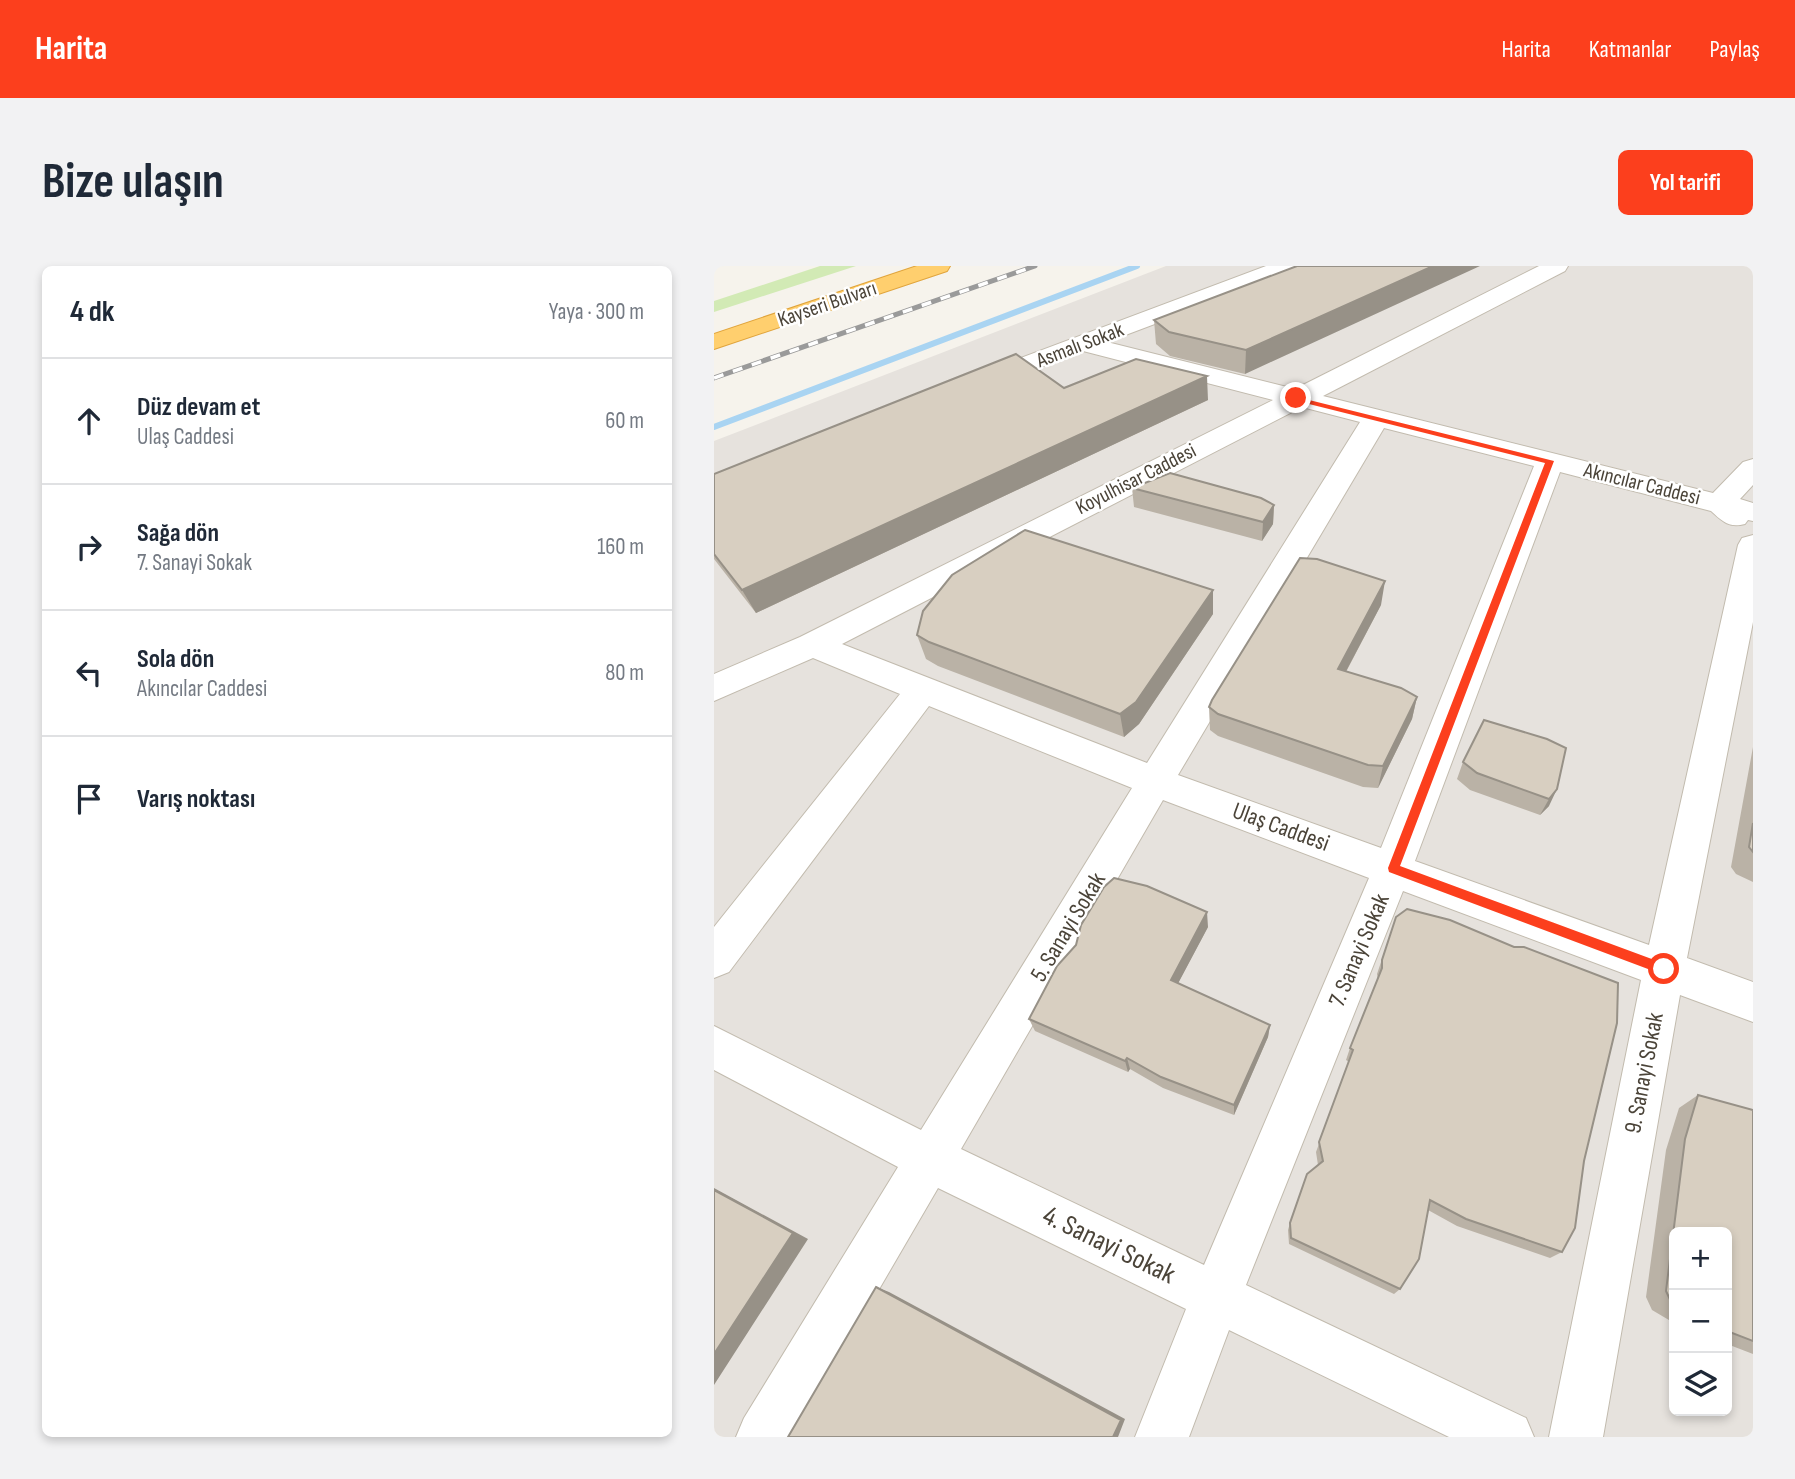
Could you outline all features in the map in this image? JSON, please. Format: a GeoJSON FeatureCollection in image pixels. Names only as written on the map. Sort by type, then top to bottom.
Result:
{"type":"FeatureCollection","features":[{"type":"Feature","properties":{"kind":"highway","name":"Kayseri Bulvarı"},"geometry":{"type":"LineString","coordinates":[[714,321],[883,266]]}},
{"type":"Feature","properties":{"kind":"highway","name":"Kayseri Bulvarı"},"geometry":{"type":"LineString","coordinates":[[714,342],[939,266]]}},
{"type":"Feature","properties":{"kind":"street","name":"Asmalı Sokak"},"geometry":{"type":"LineString","coordinates":[[956,391],[1287,266]]}},
{"type":"Feature","properties":{"kind":"street","name":"Koyulhisar Caddesi"},"geometry":{"type":"LineString","coordinates":[[714,688],[812,645],[1557,266]]}},
{"type":"Feature","properties":{"kind":"street","name":"Akıncılar Caddesi"},"geometry":{"type":"LineString","coordinates":[[1084,344],[1753,512]]}},
{"type":"Feature","properties":{"kind":"street","name":"5. Sanayi Sokak"},"geometry":{"type":"LineString","coordinates":[[763,1437],[1376,418]]}},
{"type":"Feature","properties":{"kind":"street","name":"7. Sanayi Sokak"},"geometry":{"type":"LineString","coordinates":[[1162,1437],[1216,1296],[1393,868],[1550,461]]}},
{"type":"Feature","properties":{"kind":"street"},"geometry":{"type":"LineString","coordinates":[[1753,468],[1720,503],[1753,532]]}},
{"type":"Feature","properties":{"kind":"street","name":"9. Sanayi Sokak"},"geometry":{"type":"LineString","coordinates":[[1576,1437],[1664,969],[1753,545]]}},
{"type":"Feature","properties":{"kind":"street","name":"Ulaş Caddesi"},"geometry":{"type":"LineString","coordinates":[[812,645],[1155,782],[1753,1002]]}},
{"type":"Feature","properties":{"kind":"street"},"geometry":{"type":"LineString","coordinates":[[714,959],[923,689]]}},
{"type":"Feature","properties":{"kind":"street","name":"4. Sanayi Sokak"},"geometry":{"type":"LineString","coordinates":[[714,1046],[930,1159],[1507,1437]]}},
{"type":"Feature","properties":{"kind":"shaded area"},"geometry":{"type":"Polygon","coordinates":[[[1166,266],[1753,266],[1753,1437],[714,1437],[714,441],[1166,266]]]}},
{"type":"Feature","properties":{"kind":"green space"},"geometry":{"type":"Polygon","coordinates":[[[820,266],[856,266],[714,312],[714,301],[820,266]]]}},
{"type":"Feature","properties":{"kind":"building"},"geometry":{"type":"Polygon","coordinates":[[[1297,266],[1433,266],[1246,350],[1169,332],[1154,320],[1297,266]]]}},
{"type":"Feature","properties":{"kind":"building"},"geometry":{"type":"Polygon","coordinates":[[[1016,354],[1064,388],[1136,359],[1207,376],[742,590],[714,554],[714,474],[1016,354]]]}},
{"type":"Feature","properties":{"kind":"building"},"geometry":{"type":"Polygon","coordinates":[[[1170,473],[1261,498],[1274,505],[1263,522],[1132,488],[1170,473]]]}},
{"type":"Feature","properties":{"kind":"building"},"geometry":{"type":"Polygon","coordinates":[[[1025,530],[1213,590],[1136,702],[1120,714],[929,642],[917,635],[923,611],[952,575],[1025,530]]]}},
{"type":"Feature","properties":{"kind":"building"},"geometry":{"type":"Polygon","coordinates":[[[1300,558],[1317,559],[1385,581],[1338,669],[1401,688],[1417,697],[1383,766],[1368,765],[1218,714],[1209,707],[1300,558]]]}},
{"type":"Feature","properties":{"kind":"building"},"geometry":{"type":"Polygon","coordinates":[[[1484,720],[1547,739],[1566,748],[1557,789],[1549,799],[1477,773],[1463,762],[1484,720]]]}},
{"type":"Feature","properties":{"kind":"building"},"geometry":{"type":"Polygon","coordinates":[[[1753,823],[1753,852],[1749,847],[1753,823]]]}},
{"type":"Feature","properties":{"kind":"building"},"geometry":{"type":"Polygon","coordinates":[[[1114,878],[1147,886],[1207,912],[1171,980],[1270,1025],[1234,1105],[1161,1077],[1127,1058],[1125,1061],[1029,1019],[1057,966],[1076,945],[1081,925],[1104,887],[1114,878]]]}},
{"type":"Feature","properties":{"kind":"building"},"geometry":{"type":"Polygon","coordinates":[[[1407,909],[1450,920],[1514,947],[1524,947],[1618,983],[1617,1023],[1584,1161],[1575,1228],[1562,1252],[1466,1219],[1430,1200],[1419,1259],[1400,1289],[1291,1238],[1290,1223],[1307,1174],[1323,1161],[1319,1142],[1353,1050],[1350,1048],[1382,968],[1382,960],[1396,917],[1407,909]]]}},
{"type":"Feature","properties":{"kind":"building"},"geometry":{"type":"Polygon","coordinates":[[[1698,1095],[1753,1110],[1753,1341],[1732,1333],[1732,1227],[1674,1227],[1685,1139],[1698,1095]]]}},
{"type":"Feature","properties":{"kind":"building"},"geometry":{"type":"Polygon","coordinates":[[[714,1190],[793,1233],[714,1354],[714,1190]]]}},
{"type":"Feature","properties":{"kind":"building"},"geometry":{"type":"Polygon","coordinates":[[[1669,1267],[1669,1297],[1666,1291],[1669,1267]]]}},
{"type":"Feature","properties":{"kind":"building"},"geometry":{"type":"Polygon","coordinates":[[[876,1287],[1121,1420],[1113,1437],[788,1437],[876,1287]]]}},
{"type":"Feature","properties":{"kind":"waterway"},"geometry":{"type":"LineString","coordinates":[[714,427],[1137,266]]}},
{"type":"Feature","properties":{"kind":"railway"},"geometry":{"type":"LineString","coordinates":[[714,378],[1035,266]]}},
{"type":"Feature","properties":{"kind":"route"},"geometry":{"type":"LineString","coordinates":[[1296,398],[1550,461],[1393,868],[1664,969]]}}]}
